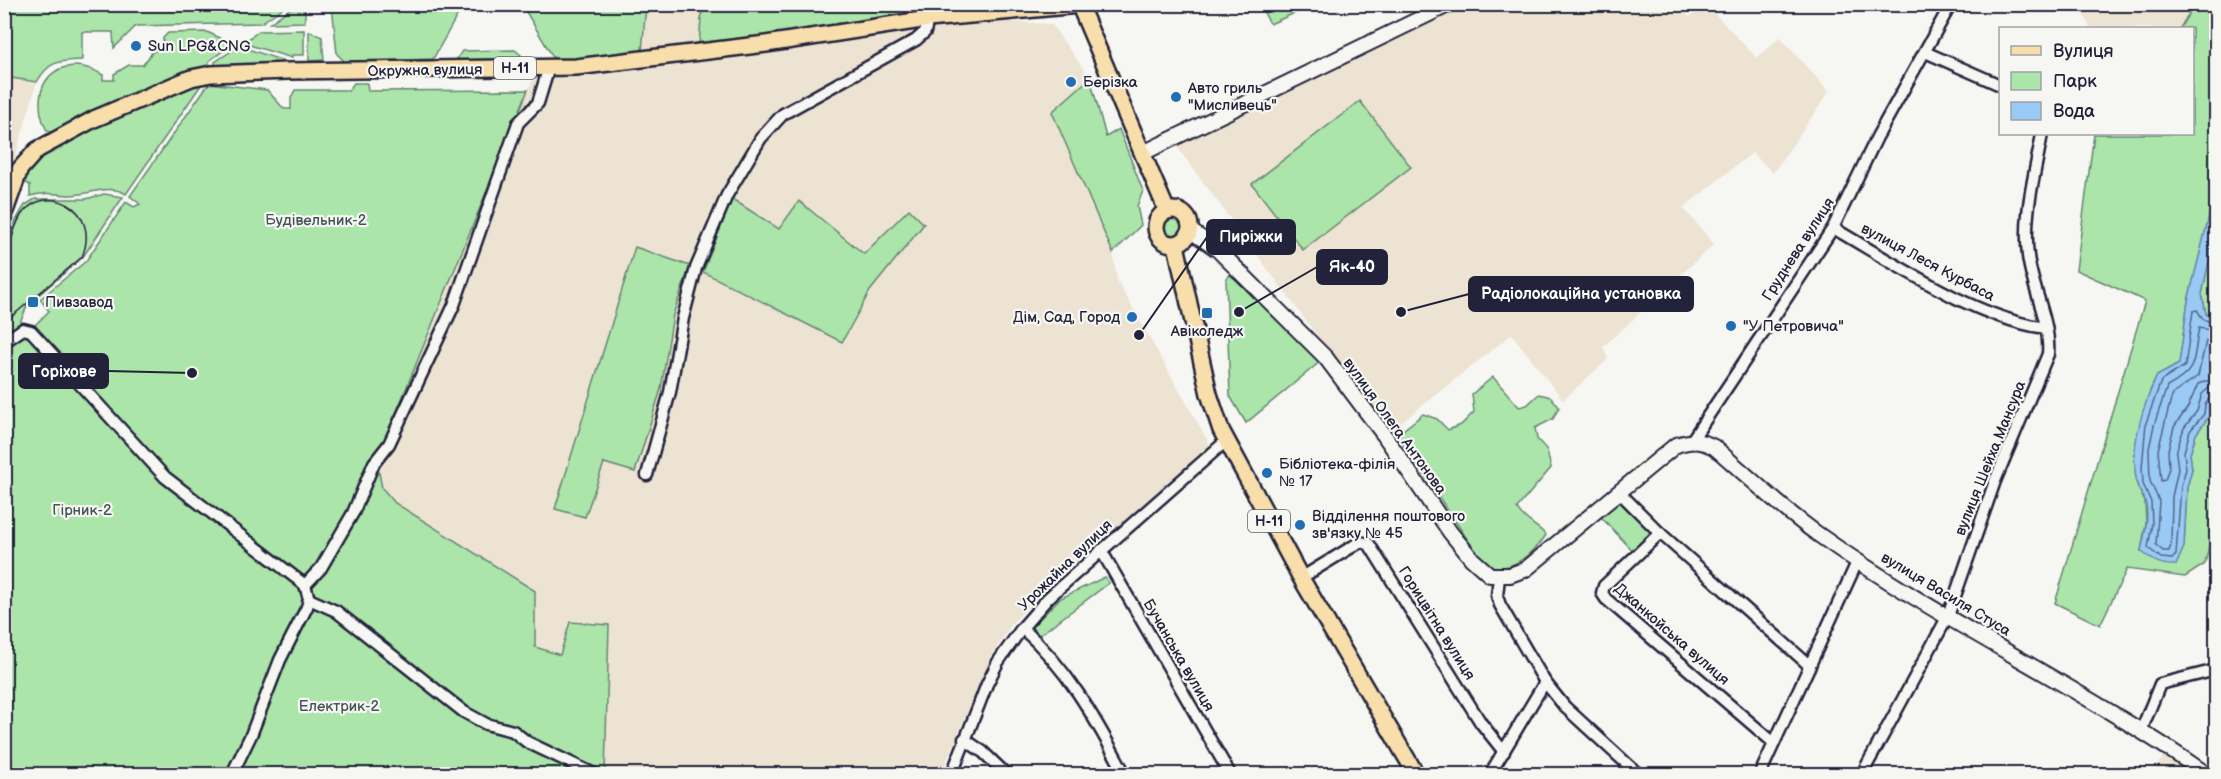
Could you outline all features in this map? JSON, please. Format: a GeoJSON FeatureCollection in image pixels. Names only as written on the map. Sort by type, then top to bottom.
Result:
{"type":"FeatureCollection","features":[{"type":"Feature","properties":{"kind":"main road"},"geometry":{"type":"LineString","coordinates":[[1143,153],[1450,4]]}},
{"type":"Feature","properties":{"kind":"main road","name":"Н-11"},"geometry":{"type":"LineString","coordinates":[[1079,5],[1167,211]]}},
{"type":"Feature","properties":{"kind":"main road","name":"Окружна вулиця"},"geometry":{"type":"LineString","coordinates":[[4,214],[20,169],[37,150],[94,119],[191,78],[211,74],[576,67],[766,44],[928,19],[1079,5]]}},
{"type":"Feature","properties":{"kind":"main road"},"geometry":{"type":"LineString","coordinates":[[1176,210],[1185,214],[1191,231],[1185,240],[1176,245],[1168,244],[1160,240],[1156,232],[1156,224],[1167,211],[1176,210]]}},
{"type":"Feature","properties":{"kind":"main road","name":"вулиця Олега Антонова"},"geometry":{"type":"LineString","coordinates":[[1191,231],[1218,250],[1326,358],[1472,559],[1483,571],[1499,577]]}},
{"type":"Feature","properties":{"kind":"main road","name":"Н-11"},"geometry":{"type":"LineString","coordinates":[[1176,245],[1209,394],[1226,441],[1301,578],[1416,774]]}},
{"type":"Feature","properties":{"kind":"main road"},"geometry":{"type":"LineString","coordinates":[[1499,577],[1526,569],[1676,445],[1692,440]]}},
{"type":"Feature","properties":{"kind":"main road","name":"вулиця Василя Стуса"},"geometry":{"type":"LineString","coordinates":[[1692,440],[1714,447],[1812,530],[1858,561],[2141,731],[2206,774]]}},
{"type":"Feature","properties":{"kind":"street","name":"Груднева вулиця"},"geometry":{"type":"LineString","coordinates":[[1692,440],[1833,228],[1877,137],[1951,4]]}},
{"type":"Feature","properties":{"kind":"street"},"geometry":{"type":"LineString","coordinates":[[647,475],[670,392],[683,318],[696,268],[727,195],[761,138],[783,114],[916,40],[925,32],[928,19]]}},
{"type":"Feature","properties":{"kind":"street"},"geometry":{"type":"LineString","coordinates":[[1925,52],[1999,84]]}},
{"type":"Feature","properties":{"kind":"street"},"geometry":{"type":"LineString","coordinates":[[305,585],[321,568],[353,513],[374,463],[389,444],[454,305],[518,123],[538,103],[549,68]]}},
{"type":"Feature","properties":{"kind":"street","name":"вулиця Шейха Мансура"},"geometry":{"type":"LineString","coordinates":[[1862,774],[1948,616],[1995,481],[2048,354],[2049,340],[2028,258],[2026,234],[2027,214],[2042,135]]}},
{"type":"Feature","properties":{"kind":"street","name":"вулиця Леся Курбаса"},"geometry":{"type":"LineString","coordinates":[[1833,228],[1986,310],[2018,324],[2046,328]]}},
{"type":"Feature","properties":{"kind":"street"},"geometry":{"type":"LineString","coordinates":[[4,342],[23,329],[31,331],[165,477],[305,585],[309,599],[232,774]]}},
{"type":"Feature","properties":{"kind":"street","name":"Урожайна вулиця"},"geometry":{"type":"LineString","coordinates":[[952,774],[964,739],[998,662],[1022,628],[1048,598],[1226,441]]}},
{"type":"Feature","properties":{"kind":"street"},"geometry":{"type":"LineString","coordinates":[[1619,492],[1660,533],[1810,666]]}},
{"type":"Feature","properties":{"kind":"street","name":"Джанкойська вулиця"},"geometry":{"type":"LineString","coordinates":[[1660,533],[1604,586],[1602,593],[1774,743]]}},
{"type":"Feature","properties":{"kind":"street","name":"Горицвітна вулиця"},"geometry":{"type":"LineString","coordinates":[[1301,578],[1360,542],[1370,544],[1481,723],[1504,752]]}},
{"type":"Feature","properties":{"kind":"street","name":"Бучанська вулиця"},"geometry":{"type":"LineString","coordinates":[[1101,550],[1230,774]]}},
{"type":"Feature","properties":{"kind":"street"},"geometry":{"type":"LineString","coordinates":[[1760,774],[1858,561]]}},
{"type":"Feature","properties":{"kind":"street"},"geometry":{"type":"LineString","coordinates":[[1499,577],[1497,596],[1500,604],[1545,682],[1569,712],[1638,774]]}},
{"type":"Feature","properties":{"kind":"street"},"geometry":{"type":"LineString","coordinates":[[309,599],[336,611],[464,712],[486,723],[513,731],[527,742],[594,774]]}},
{"type":"Feature","properties":{"kind":"street"},"geometry":{"type":"LineString","coordinates":[[1022,628],[1046,650],[1069,677],[1125,774]]}},
{"type":"Feature","properties":{"kind":"street"},"geometry":{"type":"LineString","coordinates":[[2141,731],[2160,684],[2217,670]]}},
{"type":"Feature","properties":{"kind":"street"},"geometry":{"type":"LineString","coordinates":[[1490,774],[1545,682]]}},
{"type":"Feature","properties":{"kind":"street"},"geometry":{"type":"LineString","coordinates":[[964,739],[983,752],[1006,774]]}},
{"type":"Feature","properties":{"kind":"shaded area"},"geometry":{"type":"Polygon","coordinates":[[[646,5],[703,7],[699,44],[642,51],[646,5]]]}},
{"type":"Feature","properties":{"kind":"shaded area"},"geometry":{"type":"Polygon","coordinates":[[[1465,5],[1678,5],[1689,17],[1706,5],[1757,58],[1780,37],[1829,92],[1773,173],[1752,153],[1683,208],[1714,244],[1603,347],[1608,359],[1563,400],[1512,334],[1389,432],[1174,143],[1465,5]]]}},
{"type":"Feature","properties":{"kind":"shaded area"},"geometry":{"type":"Polygon","coordinates":[[[2076,5],[2194,5],[2181,27],[2090,27],[2076,5]]]}},
{"type":"Feature","properties":{"kind":"shaded area"},"geometry":{"type":"Polygon","coordinates":[[[959,19],[1051,24],[1090,78],[1052,112],[1113,253],[1117,280],[1211,447],[1043,591],[1014,621],[992,655],[941,774],[605,774],[609,625],[560,655],[534,647],[535,591],[395,503],[382,488],[378,477],[377,463],[535,73],[959,19]]]}},
{"type":"Feature","properties":{"kind":"shaded area"},"geometry":{"type":"Polygon","coordinates":[[[5,77],[37,82],[5,193],[5,77]]]}},
{"type":"Feature","properties":{"kind":"shaded area"},"geometry":{"type":"Polygon","coordinates":[[[2168,749],[2206,774],[2152,774],[2168,749]]]}},
{"type":"Feature","properties":{"kind":"green space"},"geometry":{"type":"Polygon","coordinates":[[[332,4],[463,5],[433,59],[345,62],[337,54],[332,4]]]}},
{"type":"Feature","properties":{"kind":"green space"},"geometry":{"type":"Polygon","coordinates":[[[4,5],[287,5],[261,23],[136,26],[114,48],[113,32],[82,32],[82,60],[50,66],[37,82],[5,77],[4,5]]]}},
{"type":"Feature","properties":{"kind":"green space"},"geometry":{"type":"Polygon","coordinates":[[[295,5],[305,5],[305,22],[270,23],[295,5]]]}},
{"type":"Feature","properties":{"kind":"green space"},"geometry":{"type":"Polygon","coordinates":[[[522,5],[646,5],[642,51],[557,61],[522,5]]]}},
{"type":"Feature","properties":{"kind":"green space"},"geometry":{"type":"Polygon","coordinates":[[[673,5],[974,5],[973,8],[699,44],[702,7],[673,5]]]}},
{"type":"Feature","properties":{"kind":"green space"},"geometry":{"type":"Polygon","coordinates":[[[1260,5],[1313,5],[1270,24],[1260,5]]]}},
{"type":"Feature","properties":{"kind":"green space"},"geometry":{"type":"Polygon","coordinates":[[[2194,5],[2216,5],[2216,190],[2188,301],[2179,364],[2157,376],[2150,391],[2136,448],[2137,485],[2145,502],[2146,523],[2141,551],[2184,547],[2187,487],[2192,469],[2190,454],[2196,434],[2210,415],[2216,396],[2214,524],[2205,564],[2185,577],[2127,569],[2100,625],[2055,603],[2145,301],[2076,270],[2094,135],[2194,135],[2194,27],[2181,27],[2194,5]]]}},
{"type":"Feature","properties":{"kind":"green space"},"geometry":{"type":"Polygon","coordinates":[[[304,30],[304,55],[292,55],[292,58],[243,43],[259,31],[304,30]]]}},
{"type":"Feature","properties":{"kind":"green space"},"geometry":{"type":"Polygon","coordinates":[[[309,31],[322,37],[324,60],[309,61],[309,31]]]}},
{"type":"Feature","properties":{"kind":"green space"},"geometry":{"type":"Polygon","coordinates":[[[207,32],[233,44],[209,61],[209,70],[55,134],[47,131],[41,115],[40,100],[43,87],[50,76],[59,69],[72,66],[86,68],[103,75],[103,80],[114,80],[114,74],[129,65],[143,65],[153,51],[163,50],[163,38],[168,33],[207,32]]]}},
{"type":"Feature","properties":{"kind":"green space"},"geometry":{"type":"Polygon","coordinates":[[[239,46],[290,63],[287,66],[215,70],[215,62],[239,46]]]}},
{"type":"Feature","properties":{"kind":"green space"},"geometry":{"type":"Polygon","coordinates":[[[515,50],[521,55],[519,62],[460,62],[457,59],[462,51],[515,50]]]}},
{"type":"Feature","properties":{"kind":"green space"},"geometry":{"type":"Polygon","coordinates":[[[1090,78],[1106,137],[1119,129],[1143,191],[1137,206],[1141,225],[1113,253],[1052,112],[1090,78]]]}},
{"type":"Feature","properties":{"kind":"green space"},"geometry":{"type":"Polygon","coordinates":[[[203,82],[126,194],[105,190],[75,195],[30,196],[30,185],[22,181],[30,166],[53,146],[170,91],[203,82]]]}},
{"type":"Feature","properties":{"kind":"green space","name":"Будівельник-2"},"geometry":{"type":"Polygon","coordinates":[[[209,83],[267,90],[284,109],[291,109],[291,98],[295,90],[349,90],[354,83],[367,83],[368,91],[528,90],[381,450],[319,564],[303,577],[169,475],[33,327],[49,311],[40,299],[86,261],[126,202],[134,207],[140,204],[130,196],[209,83]]]}},
{"type":"Feature","properties":{"kind":"green space"},"geometry":{"type":"Polygon","coordinates":[[[1360,101],[1411,167],[1303,250],[1252,184],[1360,101]]]}},
{"type":"Feature","properties":{"kind":"green space"},"geometry":{"type":"Polygon","coordinates":[[[104,194],[123,197],[83,257],[28,304],[18,327],[5,339],[5,239],[25,205],[35,199],[86,199],[104,194]]]}},
{"type":"Feature","properties":{"kind":"green space"},"geometry":{"type":"Polygon","coordinates":[[[732,199],[779,229],[799,201],[864,254],[909,209],[924,224],[870,291],[842,342],[703,272],[732,199]]]}},
{"type":"Feature","properties":{"kind":"green space"},"geometry":{"type":"Polygon","coordinates":[[[1173,216],[1181,219],[1184,227],[1181,235],[1173,238],[1165,235],[1162,227],[1165,219],[1173,216]]]}},
{"type":"Feature","properties":{"kind":"green space"},"geometry":{"type":"Polygon","coordinates":[[[2216,228],[2216,319],[2206,314],[2202,294],[2216,228]]]}},
{"type":"Feature","properties":{"kind":"green space"},"geometry":{"type":"Polygon","coordinates":[[[635,247],[690,266],[673,315],[661,389],[635,472],[604,463],[585,517],[555,509],[635,247]]]}},
{"type":"Feature","properties":{"kind":"green space"},"geometry":{"type":"Polygon","coordinates":[[[1229,275],[1236,279],[1321,361],[1246,423],[1230,396],[1226,280],[1229,275]]]}},
{"type":"Feature","properties":{"kind":"green space","name":"Гірник-2"},"geometry":{"type":"Polygon","coordinates":[[[23,332],[162,483],[301,587],[304,599],[296,622],[248,735],[227,774],[5,774],[4,345],[23,332]]]}},
{"type":"Feature","properties":{"kind":"green space"},"geometry":{"type":"Polygon","coordinates":[[[1493,377],[1519,407],[1527,405],[1539,394],[1551,397],[1559,407],[1553,419],[1535,428],[1537,439],[1547,450],[1551,468],[1517,508],[1546,535],[1522,560],[1505,567],[1488,564],[1478,555],[1397,435],[1423,414],[1437,419],[1448,430],[1461,425],[1474,412],[1472,394],[1493,377]]]}},
{"type":"Feature","properties":{"kind":"green space"},"geometry":{"type":"Polygon","coordinates":[[[377,463],[382,488],[395,503],[535,591],[535,647],[560,655],[570,622],[609,625],[605,773],[596,772],[530,739],[515,727],[487,721],[466,710],[312,596],[310,585],[377,463]]]}},
{"type":"Feature","properties":{"kind":"green space"},"geometry":{"type":"Polygon","coordinates":[[[1619,501],[1650,532],[1651,536],[1634,552],[1601,517],[1619,501]]]}},
{"type":"Feature","properties":{"kind":"green space"},"geometry":{"type":"Polygon","coordinates":[[[1105,577],[1109,583],[1038,636],[1031,628],[1059,599],[1105,577]]]}},
{"type":"Feature","properties":{"kind":"green space","name":"Електрик-2"},"geometry":{"type":"Polygon","coordinates":[[[312,605],[333,613],[436,694],[587,774],[236,774],[282,663],[312,605]]]}},
{"type":"Feature","properties":{"kind":"water"},"geometry":{"type":"Polygon","coordinates":[[[2216,188],[2216,228],[2202,294],[2206,314],[2216,319],[2216,396],[2210,415],[2196,434],[2190,454],[2192,469],[2187,487],[2184,547],[2176,565],[2166,565],[2153,560],[2141,551],[2147,513],[2145,501],[2137,484],[2136,442],[2146,401],[2157,376],[2179,364],[2188,301],[2216,188]]]}},
{"type":"Feature","properties":{"kind":"tram line"},"geometry":{"type":"LineString","coordinates":[[4,267],[16,226],[22,214],[32,205],[44,200],[56,200],[68,205],[78,213],[84,225],[86,239],[82,257],[4,323]]}},
{"type":"Feature","properties":{"kind":"place","name":"Sun LPG&CNG"},"geometry":{"type":"Point","coordinates":[136,46]}},
{"type":"Feature","properties":{"kind":"place","name":"Берізка"},"geometry":{"type":"Point","coordinates":[1071,82]}},
{"type":"Feature","properties":{"kind":"place","name":"Авто гриль \"Мисливець\""},"geometry":{"type":"Point","coordinates":[1176,97]}},
{"type":"Feature","properties":{"kind":"place","name":"Пивзавод"},"geometry":{"type":"Point","coordinates":[33,302]}},
{"type":"Feature","properties":{"kind":"place","name":"Як-40"},"geometry":{"type":"Point","coordinates":[1239,312]}},
{"type":"Feature","properties":{"kind":"place","name":"Радіолокаційна установка"},"geometry":{"type":"Point","coordinates":[1401,312]}},
{"type":"Feature","properties":{"kind":"place","name":"Авіколедж"},"geometry":{"type":"Point","coordinates":[1207,313]}},
{"type":"Feature","properties":{"kind":"place","name":"Дім, Сад, Город"},"geometry":{"type":"Point","coordinates":[1132,317]}},
{"type":"Feature","properties":{"kind":"place","name":"\"У Петровича\""},"geometry":{"type":"Point","coordinates":[1731,326]}},
{"type":"Feature","properties":{"kind":"place","name":"Пиріжки"},"geometry":{"type":"Point","coordinates":[1139,335]}},
{"type":"Feature","properties":{"kind":"place","name":"Горіхове"},"geometry":{"type":"Point","coordinates":[192,373]}},
{"type":"Feature","properties":{"kind":"place","name":"Бібліотека-філія № 17"},"geometry":{"type":"Point","coordinates":[1267,473]}},
{"type":"Feature","properties":{"kind":"place","name":"Відділення поштового зв'язку № 45"},"geometry":{"type":"Point","coordinates":[1300,525]}}]}
